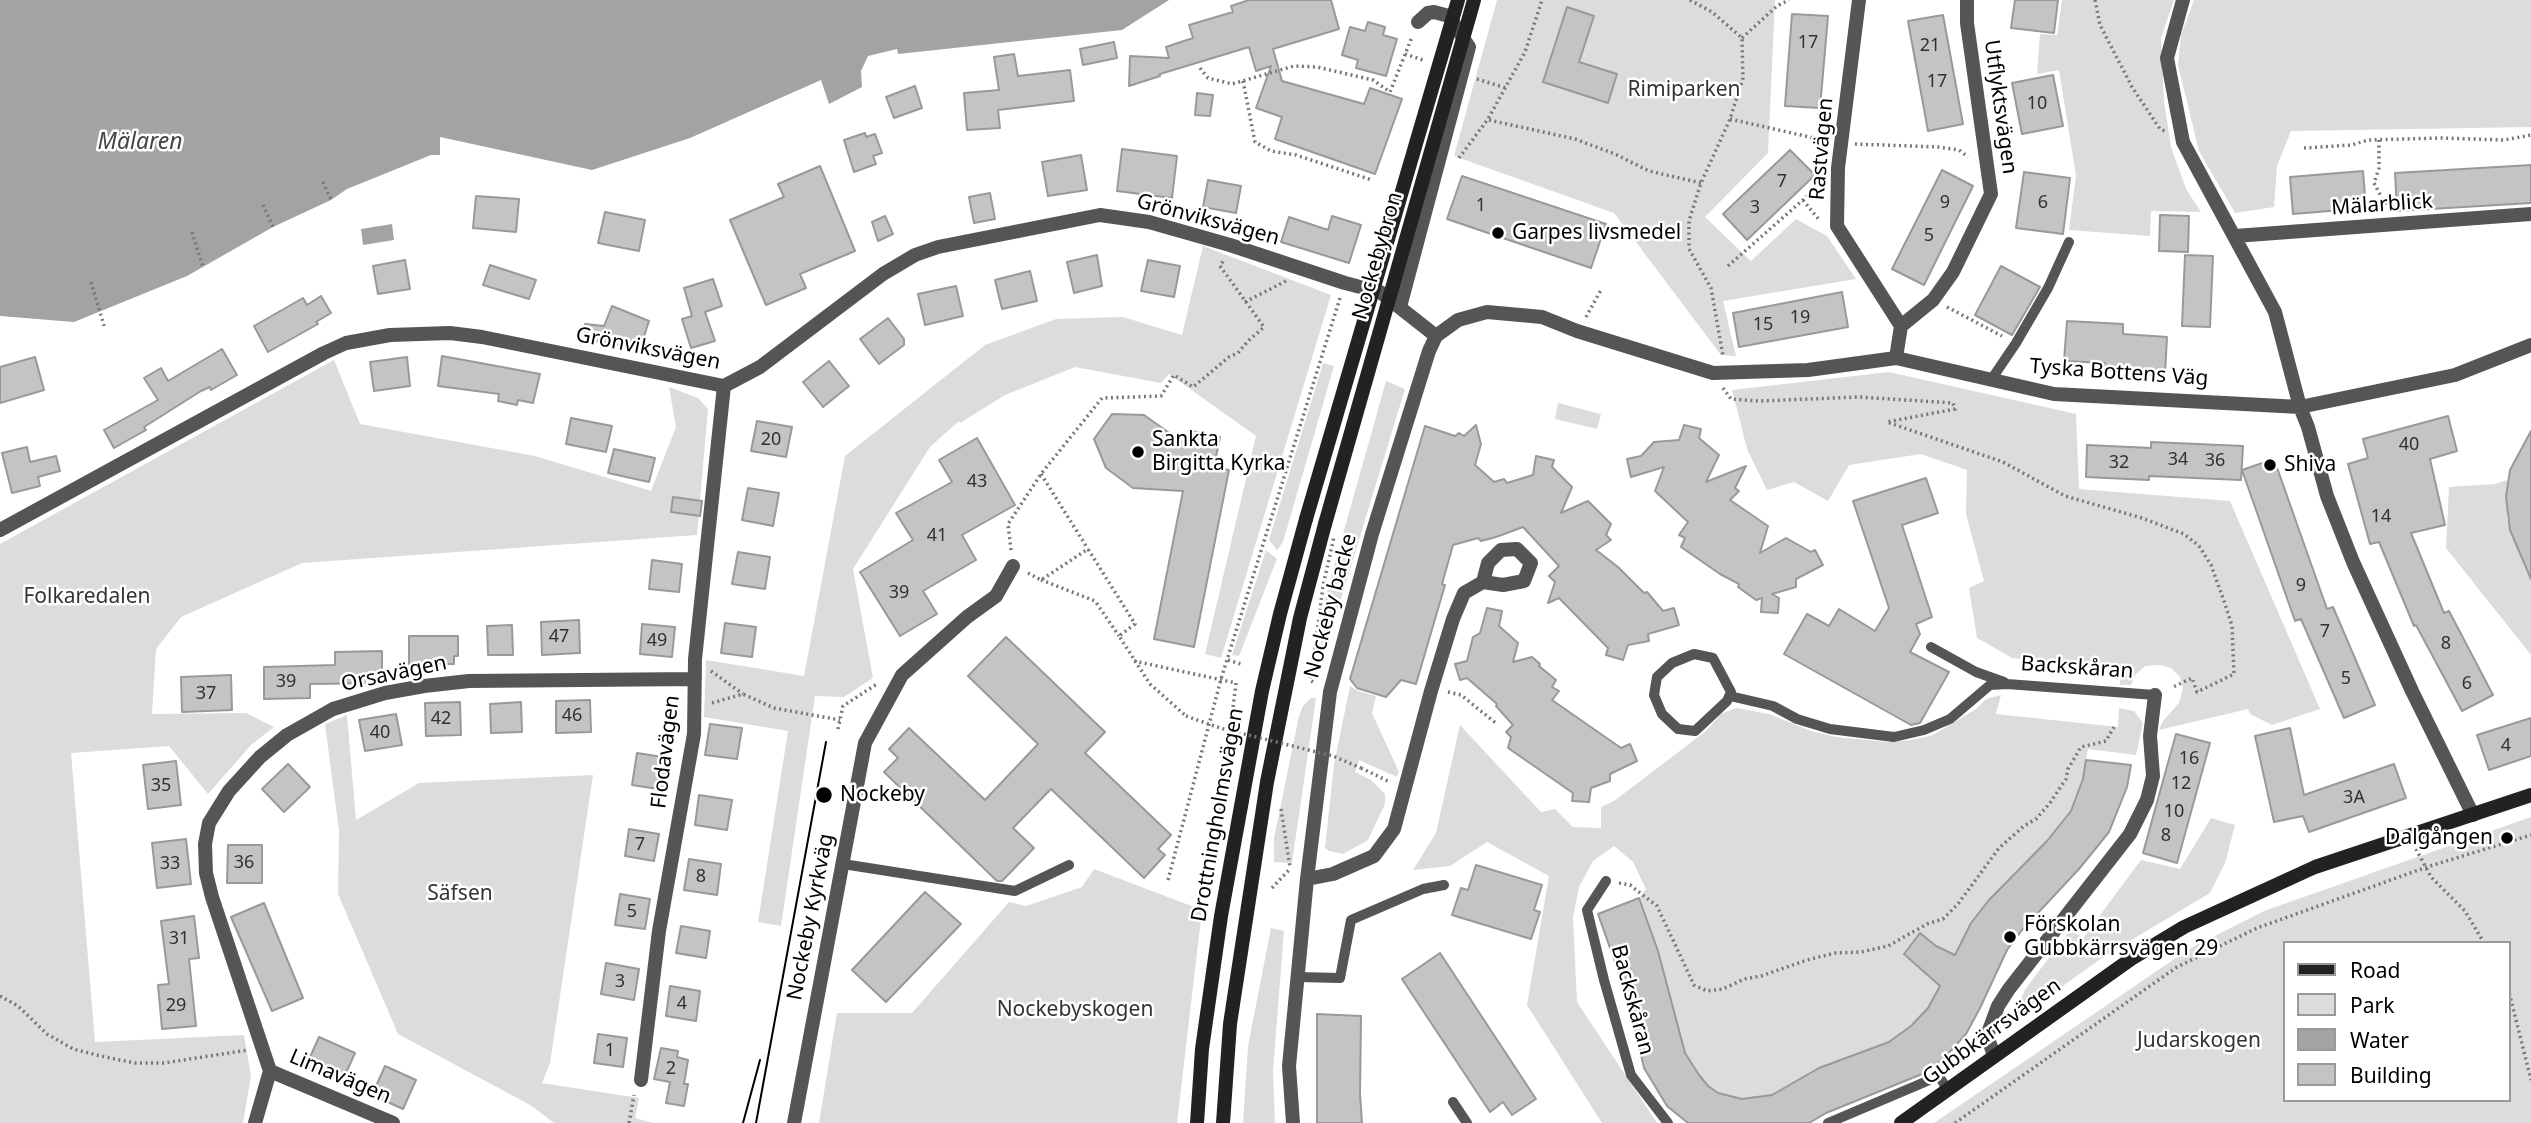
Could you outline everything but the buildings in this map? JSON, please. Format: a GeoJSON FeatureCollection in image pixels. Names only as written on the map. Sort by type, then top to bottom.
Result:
{"type":"FeatureCollection","features":[{"type":"Feature","properties":{"kind":"main road","name":"Nockebybron"},"geometry":{"type":"LineString","coordinates":[[1306,519],[1458,0]]}},
{"type":"Feature","properties":{"kind":"main road","name":"Nockebybron"},"geometry":{"type":"LineString","coordinates":[[1325,524],[1474,0]]}},
{"type":"Feature","properties":{"kind":"main road","name":"Drottningholmsvägen"},"geometry":{"type":"LineString","coordinates":[[1197,1123],[1202,1049],[1223,904],[1262,691],[1306,519]]}},
{"type":"Feature","properties":{"kind":"main road","name":"Drottningholmsvägen"},"geometry":{"type":"LineString","coordinates":[[1223,1123],[1230,1024],[1266,782],[1300,618],[1325,524]]}},
{"type":"Feature","properties":{"kind":"main road","name":"Gubbkärrsvägen"},"geometry":{"type":"LineString","coordinates":[[1901,1123],[1994,1055],[2184,926],[2315,867],[2531,795]]}},
{"type":"Feature","properties":{"kind":"street","name":"Rastvägen"},"geometry":{"type":"LineString","coordinates":[[1859,0],[1838,168],[1837,226],[1901,326]]}},
{"type":"Feature","properties":{"kind":"street","name":"Utflyktsvägen"},"geometry":{"type":"LineString","coordinates":[[1901,326],[1933,300],[1953,272],[1991,194],[1967,23],[1967,0]]}},
{"type":"Feature","properties":{"kind":"street"},"geometry":{"type":"LineString","coordinates":[[2183,0],[2167,58],[2183,142],[2275,312],[2300,407],[2328,496],[2353,562],[2473,815]]}},
{"type":"Feature","properties":{"kind":"street"},"geometry":{"type":"LineString","coordinates":[[1400,307],[1469,47],[1449,16],[1428,13],[1418,22]]}},
{"type":"Feature","properties":{"kind":"street","name":"Mälarblick"},"geometry":{"type":"LineString","coordinates":[[2235,236],[2531,214]]}},
{"type":"Feature","properties":{"kind":"street","name":"Grönviksvägen"},"geometry":{"type":"LineString","coordinates":[[1,527],[346,343],[390,335],[450,332],[724,386],[760,367],[883,274],[915,255],[938,247],[1100,215],[1149,222],[1380,292],[1436,336]]}},
{"type":"Feature","properties":{"kind":"street","name":"Tyska Bottens Väg"},"geometry":{"type":"LineString","coordinates":[[1436,336],[1458,320],[1487,312],[1542,317],[1713,373],[1808,370],[1896,358],[2054,394],[2300,407],[2455,375],[2531,345]]}},
{"type":"Feature","properties":{"kind":"street"},"geometry":{"type":"LineString","coordinates":[[1896,358],[1901,326]]}},
{"type":"Feature","properties":{"kind":"street","name":"Nockeby backe"},"geometry":{"type":"LineString","coordinates":[[1293,1123],[1289,1066],[1307,873],[1330,692],[1372,534],[1436,336]]}},
{"type":"Feature","properties":{"kind":"street","name":"Flodavägen"},"geometry":{"type":"LineString","coordinates":[[641,1080],[659,931],[694,734],[695,659],[724,386]]}},
{"type":"Feature","properties":{"kind":"street","name":"Nockeby Kyrkväg"},"geometry":{"type":"LineString","coordinates":[[794,1123],[864,743],[902,675],[967,617],[996,596],[1013,566]]}},
{"type":"Feature","properties":{"kind":"street"},"geometry":{"type":"LineString","coordinates":[[1307,873],[1333,874],[1374,856],[1394,829],[1453,619],[1464,593],[1483,582]]}},
{"type":"Feature","properties":{"kind":"street","name":"Orsavägen"},"geometry":{"type":"LineString","coordinates":[[270,1071],[212,897],[206,873],[205,844],[209,822],[229,791],[260,757],[286,735],[333,709],[385,693],[424,686],[469,681],[695,679]]}},
{"type":"Feature","properties":{"kind":"street","name":"Backskåran"},"geometry":{"type":"LineString","coordinates":[[1994,1055],[1987,1035],[2008,989],[2130,834],[2147,800],[2153,776],[2150,736],[2155,695]]}},
{"type":"Feature","properties":{"kind":"street"},"geometry":{"type":"LineString","coordinates":[[255,1123],[270,1071]]}},
{"type":"Feature","properties":{"kind":"street","name":"Limavägen"},"geometry":{"type":"LineString","coordinates":[[270,1071],[393,1123]]}},
{"type":"Feature","properties":{"kind":"lane"},"geometry":{"type":"LineString","coordinates":[[1990,380],[2016,343],[2048,288],[2069,242]]}},
{"type":"Feature","properties":{"kind":"lane"},"geometry":{"type":"LineString","coordinates":[[1931,647],[1976,672],[2007,684]]}},
{"type":"Feature","properties":{"kind":"lane"},"geometry":{"type":"LineString","coordinates":[[1695,654],[1713,658],[1724,675],[1730,696],[1713,716],[1695,731],[1678,729],[1662,714],[1654,695],[1657,677],[1672,663],[1695,654]]}},
{"type":"Feature","properties":{"kind":"lane","name":"Backskåran"},"geometry":{"type":"LineString","coordinates":[[1730,696],[1773,706],[1797,719],[1830,729],[1894,737],[1924,730],[1950,719],[1990,685],[2155,695]]}},
{"type":"Feature","properties":{"kind":"lane"},"geometry":{"type":"LineString","coordinates":[[843,864],[1015,891],[1069,865]]}},
{"type":"Feature","properties":{"kind":"lane","name":"Backskåran"},"geometry":{"type":"LineString","coordinates":[[1606,881],[1587,910],[1604,981],[1631,1075],[1668,1123]]}},
{"type":"Feature","properties":{"kind":"lane"},"geometry":{"type":"LineString","coordinates":[[1298,977],[1340,978],[1351,920],[1423,889],[1444,885]]}},
{"type":"Feature","properties":{"kind":"lane"},"geometry":{"type":"LineString","coordinates":[[1828,1123],[1939,1076],[1947,1089]]}},
{"type":"Feature","properties":{"kind":"lane"},"geometry":{"type":"LineString","coordinates":[[1453,1102],[1467,1123]]}},
{"type":"Feature","properties":{"kind":"path"},"geometry":{"type":"LineString","coordinates":[[1455,162],[1488,120],[1525,52],[1542,0]]}},
{"type":"Feature","properties":{"kind":"path"},"geometry":{"type":"LineString","coordinates":[[1690,0],[1712,12],[1742,38],[1743,78],[1730,119],[1701,183],[1689,221],[1689,249],[1711,288],[1720,330],[1723,389],[1731,399],[1759,401],[1859,397],[1953,403],[1955,409],[1887,422],[2003,462],[2065,496],[2142,518],[2184,534],[2199,545],[2211,565],[2224,601],[2232,626],[2234,674],[2197,692],[2192,678],[2155,695]]}},
{"type":"Feature","properties":{"kind":"path"},"geometry":{"type":"LineString","coordinates":[[1742,38],[1777,6],[1789,0]]}},
{"type":"Feature","properties":{"kind":"path"},"geometry":{"type":"LineString","coordinates":[[2095,0],[2100,25],[2132,87],[2160,129],[2182,136]]}},
{"type":"Feature","properties":{"kind":"path"},"geometry":{"type":"LineString","coordinates":[[1200,68],[1208,78],[1232,84],[1294,66],[1317,67],[1373,80],[1390,92],[1418,22]]}},
{"type":"Feature","properties":{"kind":"path"},"geometry":{"type":"LineString","coordinates":[[1243,81],[1255,142],[1271,150],[1296,155],[1372,180]]}},
{"type":"Feature","properties":{"kind":"path"},"geometry":{"type":"LineString","coordinates":[[1730,119],[1786,134],[1842,144],[1938,147],[1959,150],[1969,158],[1986,159]]}},
{"type":"Feature","properties":{"kind":"path"},"geometry":{"type":"LineString","coordinates":[[1488,120],[1575,139],[1615,154],[1649,171],[1701,183]]}},
{"type":"Feature","properties":{"kind":"path"},"geometry":{"type":"LineString","coordinates":[[2304,148],[2352,145],[2368,140],[2504,140],[2531,135]]}},
{"type":"Feature","properties":{"kind":"path"},"geometry":{"type":"LineString","coordinates":[[2379,140],[2379,168],[2374,183],[2385,204],[2382,226]]}},
{"type":"Feature","properties":{"kind":"path"},"geometry":{"type":"LineString","coordinates":[[1728,266],[1838,168]]}},
{"type":"Feature","properties":{"kind":"path"},"geometry":{"type":"LineString","coordinates":[[323,182],[331,200]]}},
{"type":"Feature","properties":{"kind":"path"},"geometry":{"type":"LineString","coordinates":[[1803,199],[1817,219],[1826,226],[1837,226]]}},
{"type":"Feature","properties":{"kind":"path"},"geometry":{"type":"LineString","coordinates":[[263,205],[273,227]]}},
{"type":"Feature","properties":{"kind":"path"},"geometry":{"type":"LineString","coordinates":[[192,232],[203,267]]}},
{"type":"Feature","properties":{"kind":"path"},"geometry":{"type":"LineString","coordinates":[[1220,266],[1264,327],[1238,353],[1228,357],[1193,387],[1174,375],[1161,396],[1102,398],[1041,474],[1008,524],[1013,566],[1095,601],[1150,684],[1186,716],[1220,729],[1323,754],[1361,768],[1404,789]]}},
{"type":"Feature","properties":{"kind":"path"},"geometry":{"type":"LineString","coordinates":[[90,282],[105,329]]}},
{"type":"Feature","properties":{"kind":"path","name":"Drottningholmsvägen"},"geometry":{"type":"LineString","coordinates":[[1168,880],[1221,679],[1345,283]]}},
{"type":"Feature","properties":{"kind":"path"},"geometry":{"type":"LineString","coordinates":[[1585,318],[1601,289]]}},
{"type":"Feature","properties":{"kind":"path"},"geometry":{"type":"LineString","coordinates":[[1245,302],[1267,291]]}},
{"type":"Feature","properties":{"kind":"path"},"geometry":{"type":"LineString","coordinates":[[1933,300],[2016,343]]}},
{"type":"Feature","properties":{"kind":"path"},"geometry":{"type":"LineString","coordinates":[[1041,474],[1135,624],[1119,636]]}},
{"type":"Feature","properties":{"kind":"path"},"geometry":{"type":"LineString","coordinates":[[1041,580],[1088,549]]}},
{"type":"Feature","properties":{"kind":"path"},"geometry":{"type":"LineString","coordinates":[[695,659],[743,694],[774,708],[840,720]]}},
{"type":"Feature","properties":{"kind":"path"},"geometry":{"type":"LineString","coordinates":[[1228,660],[1241,664]]}},
{"type":"Feature","properties":{"kind":"path"},"geometry":{"type":"LineString","coordinates":[[1134,661],[1221,679]]}},
{"type":"Feature","properties":{"kind":"path"},"geometry":{"type":"LineString","coordinates":[[838,729],[843,706],[873,685],[902,675]]}},
{"type":"Feature","properties":{"kind":"path","name":"Drottningholmsvägen"},"geometry":{"type":"LineString","coordinates":[[1221,679],[1237,684],[1230,731]]}},
{"type":"Feature","properties":{"kind":"path"},"geometry":{"type":"LineString","coordinates":[[1432,689],[1461,695],[1497,724]]}},
{"type":"Feature","properties":{"kind":"path"},"geometry":{"type":"LineString","coordinates":[[696,707],[743,694]]}},
{"type":"Feature","properties":{"kind":"path"},"geometry":{"type":"LineString","coordinates":[[1606,881],[1630,885],[1657,906],[1694,985],[1707,991],[1723,989],[1744,979],[1835,953],[1861,952],[1888,946],[1927,924],[1943,919],[1958,904],[1999,848],[2036,819],[2050,803],[2066,779],[2068,769],[2081,747],[2106,741],[2114,727]]}},
{"type":"Feature","properties":{"kind":"path"},"geometry":{"type":"LineString","coordinates":[[1279,802],[1290,869]]}},
{"type":"Feature","properties":{"kind":"path"},"geometry":{"type":"LineString","coordinates":[[1955,1123],[2177,967],[2257,928],[2427,867],[2531,835]]}},
{"type":"Feature","properties":{"kind":"path"},"geometry":{"type":"LineString","coordinates":[[2408,836],[2431,877],[2465,911],[2483,941]]}},
{"type":"Feature","properties":{"kind":"path"},"geometry":{"type":"LineString","coordinates":[[1290,869],[1307,873]]}},
{"type":"Feature","properties":{"kind":"path"},"geometry":{"type":"LineString","coordinates":[[1272,887],[1290,869]]}},
{"type":"Feature","properties":{"kind":"path"},"geometry":{"type":"LineString","coordinates":[[813,870],[830,872]]}},
{"type":"Feature","properties":{"kind":"path"},"geometry":{"type":"LineString","coordinates":[[0,996],[18,1006],[47,1034],[73,1049],[135,1063],[164,1063],[264,1048]]}},
{"type":"Feature","properties":{"kind":"path"},"geometry":{"type":"LineString","coordinates":[[2510,996],[2531,1080]]}},
{"type":"Feature","properties":{"kind":"path"},"geometry":{"type":"LineString","coordinates":[[632,1123],[633,1097],[641,1080]]}},
{"type":"Feature","properties":{"kind":"green space","name":"Rimiparken"},"geometry":{"type":"Polygon","coordinates":[[[1497,0],[1775,0],[1768,153],[1705,217],[1751,261],[1796,219],[1827,236],[1856,279],[1723,301],[1736,356],[1721,355],[1614,213],[1454,156],[1497,0]]]}},
{"type":"Feature","properties":{"kind":"green space"},"geometry":{"type":"Polygon","coordinates":[[[2062,0],[2174,0],[2161,38],[2164,101],[2171,147],[2186,189],[2201,212],[2151,211],[2150,236],[2069,230],[2076,176],[2059,70],[2037,74],[2040,34],[2057,35],[2062,0]]]}},
{"type":"Feature","properties":{"kind":"green space"},"geometry":{"type":"Polygon","coordinates":[[[2194,0],[2531,0],[2531,127],[2291,131],[2277,166],[2274,207],[2235,213],[2199,151],[2178,65],[2181,35],[2194,0]]]}},
{"type":"Feature","properties":{"kind":"green space"},"geometry":{"type":"Polygon","coordinates":[[[1203,246],[1331,295],[1221,658],[1205,654],[1256,436],[1169,374],[1161,383],[1075,367],[1005,395],[960,423],[959,421],[930,447],[853,569],[873,678],[844,697],[815,696],[781,926],[758,922],[788,731],[704,717],[706,660],[804,676],[845,456],[985,345],[1056,319],[1123,317],[1182,335],[1203,246]]]}},
{"type":"Feature","properties":{"kind":"green space","name":"Folkaredalen"},"geometry":{"type":"Polygon","coordinates":[[[334,360],[360,424],[535,456],[651,491],[676,427],[669,387],[698,398],[708,409],[697,535],[302,563],[181,617],[156,649],[152,714],[246,713],[274,727],[251,745],[208,794],[169,746],[71,753],[95,1042],[244,1035],[251,1076],[243,1123],[0,1123],[0,544],[334,360]]]}},
{"type":"Feature","properties":{"kind":"green space"},"geometry":{"type":"Polygon","coordinates":[[[1323,363],[1334,366],[1283,542],[1277,550],[1269,540],[1323,363]]]}},
{"type":"Feature","properties":{"kind":"green space"},"geometry":{"type":"Polygon","coordinates":[[[1889,372],[2076,414],[2079,489],[2230,501],[2320,709],[2272,725],[2250,714],[2248,709],[2159,730],[2163,721],[2179,703],[2183,688],[2180,677],[2171,668],[2160,665],[2145,666],[2135,675],[2131,685],[2120,685],[2121,669],[2012,658],[1977,638],[1969,588],[1984,581],[1966,514],[1967,470],[1921,454],[1849,465],[1828,501],[1794,482],[1767,490],[1747,449],[1732,390],[1889,372]]]}},
{"type":"Feature","properties":{"kind":"green space"},"geometry":{"type":"Polygon","coordinates":[[[1386,381],[1405,389],[1319,671],[1324,602],[1386,381]]]}},
{"type":"Feature","properties":{"kind":"green space"},"geometry":{"type":"Polygon","coordinates":[[[1558,403],[1601,414],[1597,429],[1555,419],[1558,403]]]}},
{"type":"Feature","properties":{"kind":"green space"},"geometry":{"type":"Polygon","coordinates":[[[2507,480],[2507,518],[2510,530],[2531,569],[2531,655],[2446,548],[2449,487],[2495,484],[2507,480]]]}},
{"type":"Feature","properties":{"kind":"green space"},"geometry":{"type":"Polygon","coordinates":[[[1266,550],[1277,559],[1239,656],[1232,655],[1266,550]]]}},
{"type":"Feature","properties":{"kind":"green space"},"geometry":{"type":"Polygon","coordinates":[[[1350,686],[1376,696],[1372,713],[1399,772],[1397,777],[1359,760],[1355,772],[1371,780],[1385,794],[1385,804],[1368,840],[1343,854],[1325,848],[1334,765],[1350,686]]]}},
{"type":"Feature","properties":{"kind":"green space"},"geometry":{"type":"Polygon","coordinates":[[[2001,695],[1996,714],[2118,727],[2119,708],[2134,711],[2143,723],[2136,755],[2088,749],[2083,779],[2071,811],[2047,841],[1989,900],[1969,926],[1928,1008],[1911,1026],[1889,1042],[1818,1068],[1772,1095],[1742,1099],[1718,1093],[1708,1086],[1685,1053],[1658,951],[1639,898],[1646,889],[1633,862],[1614,846],[1593,861],[1579,887],[1573,918],[1577,1002],[1657,1123],[1602,1123],[1527,1005],[1549,876],[1487,842],[1450,866],[1413,870],[1436,833],[1460,725],[1541,812],[1555,809],[1573,827],[1601,828],[1601,807],[1614,801],[1706,731],[1721,714],[1736,708],[1769,714],[1811,731],[1836,737],[1889,742],[1933,735],[1976,709],[1986,699],[2001,695]]]}},
{"type":"Feature","properties":{"kind":"green space"},"geometry":{"type":"Polygon","coordinates":[[[1311,698],[1316,698],[1292,863],[1274,862],[1274,838],[1299,716],[1303,706],[1311,698]]]}},
{"type":"Feature","properties":{"kind":"green space","name":"Säfsen"},"geometry":{"type":"Polygon","coordinates":[[[347,715],[356,820],[419,783],[593,775],[550,1063],[542,1083],[639,1098],[635,1118],[653,1123],[554,1123],[532,1106],[398,1034],[338,894],[339,831],[325,724],[347,715]]]}},
{"type":"Feature","properties":{"kind":"green space","name":"Judarskogen"},"geometry":{"type":"Polygon","coordinates":[[[2531,817],[2531,1123],[1934,1123],[2189,949],[2264,911],[2531,817]]]}},
{"type":"Feature","properties":{"kind":"green space"},"geometry":{"type":"Polygon","coordinates":[[[2211,818],[2235,825],[2225,863],[2210,893],[2103,957],[2023,1015],[2014,1013],[2026,988],[2071,929],[2083,938],[2141,860],[2180,869],[2211,818]]]}},
{"type":"Feature","properties":{"kind":"green space","name":"Nockebyskogen"},"geometry":{"type":"Polygon","coordinates":[[[1094,869],[1202,910],[1177,1123],[819,1123],[837,1013],[912,1013],[1009,902],[1026,906],[1082,887],[1094,869]]]}},
{"type":"Feature","properties":{"kind":"green space"},"geometry":{"type":"Polygon","coordinates":[[[1271,928],[1284,931],[1273,1071],[1275,1123],[1243,1123],[1248,1046],[1271,928]]]}},
{"type":"Feature","properties":{"kind":"water","name":"Mälaren"},"geometry":{"type":"Polygon","coordinates":[[[0,0],[1169,0],[1122,30],[898,54],[897,49],[868,56],[861,71],[862,87],[829,104],[821,80],[690,138],[592,170],[440,137],[440,155],[431,155],[347,189],[187,276],[74,322],[0,316],[0,0]]]}},
{"type":"Feature","properties":{"kind":"water"},"geometry":{"type":"Polygon","coordinates":[[[392,224],[394,240],[363,245],[361,229],[392,224]]]}},
{"type":"Feature","properties":{"kind":"tram line"},"geometry":{"type":"LineString","coordinates":[[756,1123],[826,742]]}},
{"type":"Feature","properties":{"kind":"tram line"},"geometry":{"type":"LineString","coordinates":[[743,1123],[760,1060]]}},
{"type":"Feature","properties":{"kind":"place","name":"Garpes livsmedel"},"geometry":{"type":"Point","coordinates":[1498,233]}},
{"type":"Feature","properties":{"kind":"place","name":"Sankta Birgitta Kyrka"},"geometry":{"type":"Point","coordinates":[1138,452]}},
{"type":"Feature","properties":{"kind":"place","name":"Shiva"},"geometry":{"type":"Point","coordinates":[2270,465]}},
{"type":"Feature","properties":{"kind":"place","name":"Nockeby"},"geometry":{"type":"Point","coordinates":[824,795]}},
{"type":"Feature","properties":{"kind":"place","name":"Dalgången"},"geometry":{"type":"Point","coordinates":[2507,838]}},
{"type":"Feature","properties":{"kind":"place","name":"Förskolan Gubbkärrsvägen 29"},"geometry":{"type":"Point","coordinates":[2010,937]}}]}
